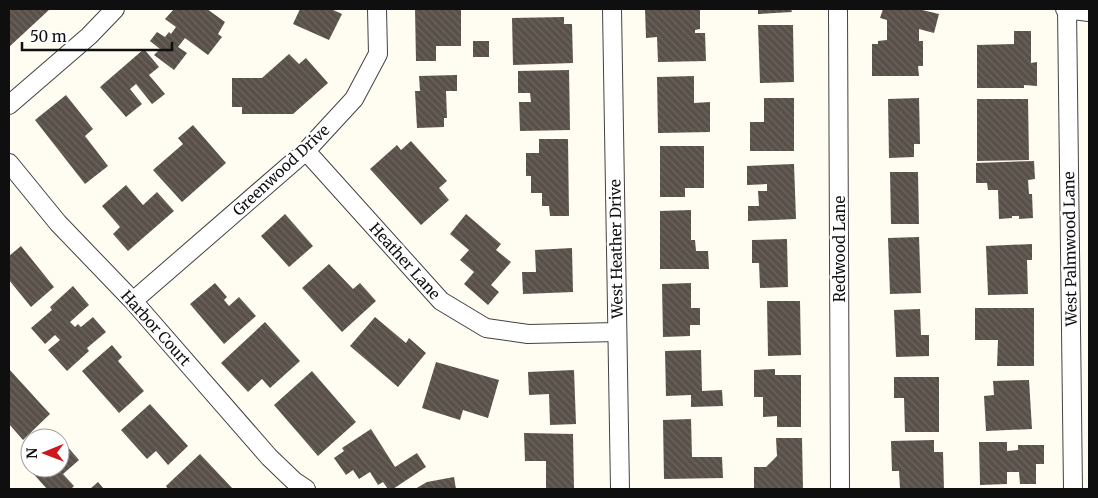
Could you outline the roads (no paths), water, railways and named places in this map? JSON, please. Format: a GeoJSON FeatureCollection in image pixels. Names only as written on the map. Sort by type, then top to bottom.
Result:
{"type":"FeatureCollection","features":[{"type":"Feature","properties":{"kind":"street"},"geometry":{"type":"LineString","coordinates":[[9,105],[89,36],[115,9]]}},
{"type":"Feature","properties":{"kind":"street","name":"Greenwood Drive"},"geometry":{"type":"LineString","coordinates":[[133,301],[306,151],[354,99],[378,54],[378,9]]}},
{"type":"Feature","properties":{"kind":"street","name":"West Heather Drive"},"geometry":{"type":"LineString","coordinates":[[612,9],[620,489]]}},
{"type":"Feature","properties":{"kind":"street","name":"Redwood Lane"},"geometry":{"type":"LineString","coordinates":[[838,9],[840,489]]}},
{"type":"Feature","properties":{"kind":"street"},"geometry":{"type":"LineString","coordinates":[[1066,9],[1089,12]]}},
{"type":"Feature","properties":{"kind":"street","name":"West Palmwood Lane"},"geometry":{"type":"LineString","coordinates":[[1066,9],[1072,489]]}},
{"type":"Feature","properties":{"kind":"street","name":"Heather Lane"},"geometry":{"type":"LineString","coordinates":[[306,151],[441,301],[486,328],[528,334],[617,332]]}},
{"type":"Feature","properties":{"kind":"street","name":"Harbor Court"},"geometry":{"type":"LineString","coordinates":[[9,163],[58,223],[133,301],[269,458],[294,481],[306,489]]}}]}
